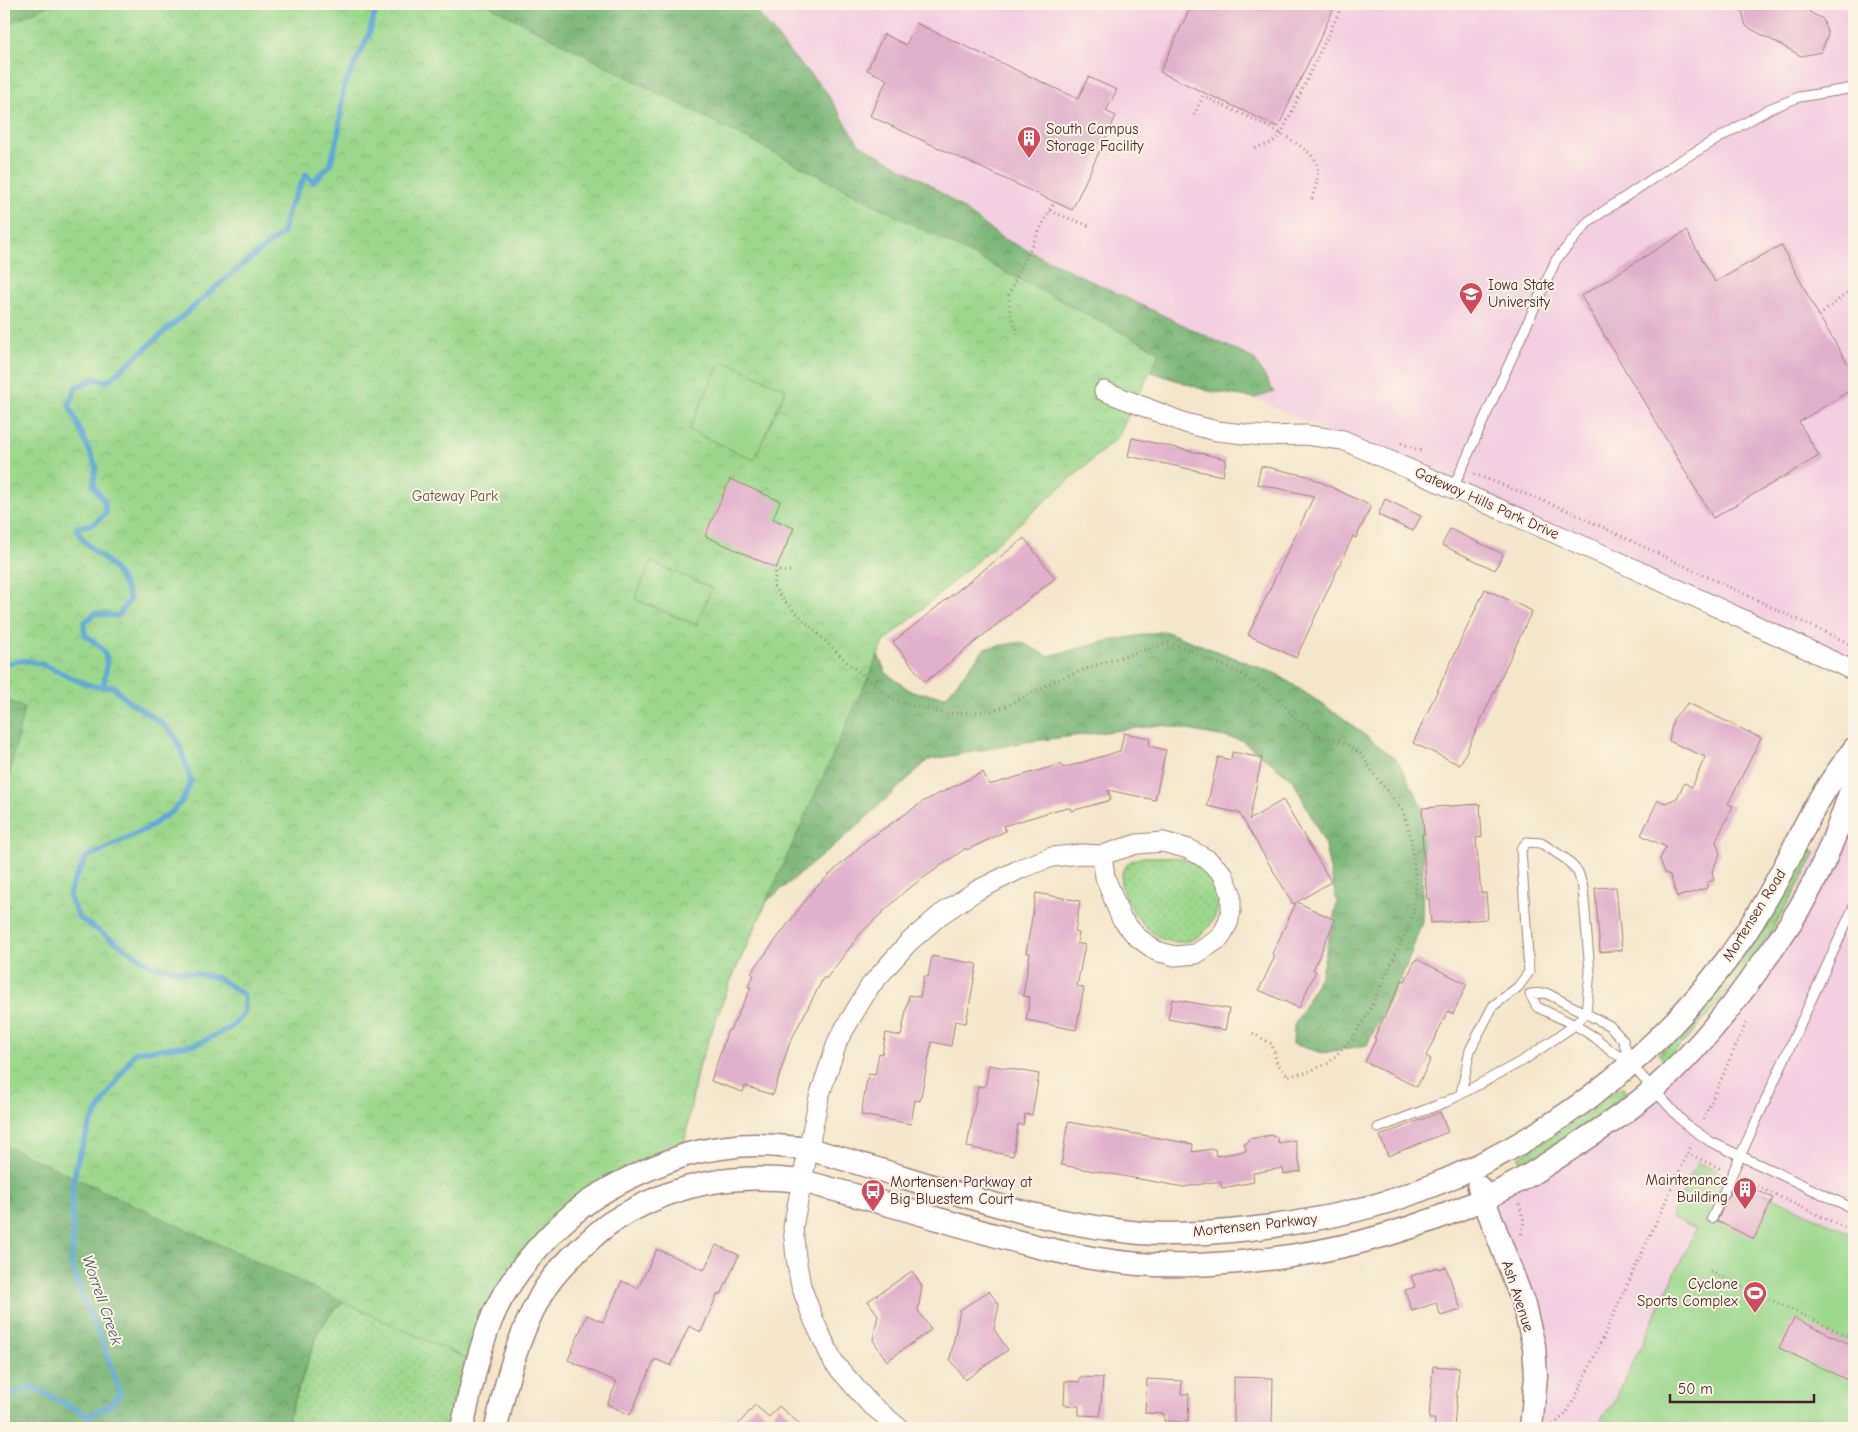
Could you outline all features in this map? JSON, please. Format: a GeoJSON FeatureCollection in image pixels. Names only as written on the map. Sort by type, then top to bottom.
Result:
{"type":"FeatureCollection","features":[{"type":"Feature","properties":{"kind":"street","name":"Gateway Hills Park Drive"},"geometry":{"type":"LineString","coordinates":[[1104,391],[1185,423],[1217,431],[1262,436],[1304,435],[1343,440],[1682,590],[1854,671]]}},
{"type":"Feature","properties":{"kind":"street","name":"Mortensen Road"},"geometry":{"type":"LineString","coordinates":[[1629,1062],[1682,1013],[1726,961],[1757,916],[1783,870],[1814,808],[1854,750]]}},
{"type":"Feature","properties":{"kind":"street"},"geometry":{"type":"LineString","coordinates":[[496,1428],[508,1372],[522,1334],[542,1293],[571,1257],[606,1226],[638,1207],[668,1193],[698,1185],[735,1178],[779,1178],[802,1181],[1076,1256],[1139,1264],[1205,1264],[1247,1261],[1326,1250],[1385,1235],[1484,1199],[1546,1166],[1612,1122],[1653,1090],[1708,1035],[1787,929],[1815,881],[1842,818],[1854,781]]}},
{"type":"Feature","properties":{"kind":"street"},"geometry":{"type":"LineString","coordinates":[[899,1428],[868,1402],[834,1363],[814,1321],[801,1286],[794,1227],[819,1097],[838,1040],[870,986],[908,943],[940,915],[976,891],[1022,868],[1052,857],[1082,854],[1102,855],[1137,844],[1162,842],[1189,849],[1208,860],[1223,874],[1231,894],[1231,910],[1228,923],[1220,938],[1196,954],[1175,956],[1156,951],[1136,936],[1122,918],[1106,877],[1102,855]]}},
{"type":"Feature","properties":{"kind":"street","name":"Mortensen Parkway"},"geometry":{"type":"LineString","coordinates":[[462,1428],[476,1364],[496,1311],[520,1270],[551,1234],[588,1202],[622,1182],[682,1156],[730,1146],[774,1146],[808,1149],[1031,1215],[1140,1233],[1207,1233],[1316,1220],[1418,1191],[1472,1169],[1533,1136],[1596,1094],[1629,1062]]}},
{"type":"Feature","properties":{"kind":"street","name":"Ash Avenue"},"geometry":{"type":"LineString","coordinates":[[1472,1169],[1523,1302],[1534,1346],[1536,1378],[1531,1428]]}},
{"type":"Feature","properties":{"kind":"lane"},"geometry":{"type":"LineString","coordinates":[[1453,488],[1556,260],[1589,221],[1676,163],[1769,109],[1799,97],[1854,88]]}},
{"type":"Feature","properties":{"kind":"lane"},"geometry":{"type":"LineString","coordinates":[[1378,1128],[1446,1102],[1461,1094],[1524,1060],[1575,1025],[1586,1012],[1590,972],[1583,888],[1578,872],[1566,860],[1541,843],[1527,842],[1521,849],[1529,972],[1518,987],[1493,1006],[1470,1050],[1461,1094]]}},
{"type":"Feature","properties":{"kind":"lane"},"geometry":{"type":"LineString","coordinates":[[1712,1218],[1854,906]]}},
{"type":"Feature","properties":{"kind":"lane"},"geometry":{"type":"LineString","coordinates":[[1518,987],[1530,994],[1537,1007],[1575,1025],[1629,1062],[1670,1108],[1697,1134],[1854,1209]]}},
{"type":"Feature","properties":{"kind":"lane"},"geometry":{"type":"LineString","coordinates":[[1530,994],[1546,993],[1610,1026],[1623,1040],[1629,1062]]}},
{"type":"Feature","properties":{"kind":"path"},"geometry":{"type":"LineString","coordinates":[[1255,148],[1272,143],[1281,134],[1343,4]]}},
{"type":"Feature","properties":{"kind":"path"},"geometry":{"type":"LineString","coordinates":[[1194,115],[1203,94],[1281,134],[1310,155],[1317,164],[1316,180],[1311,202]]}},
{"type":"Feature","properties":{"kind":"path"},"geometry":{"type":"LineString","coordinates":[[1018,334],[1010,313],[1009,295],[1054,202]]}},
{"type":"Feature","properties":{"kind":"path"},"geometry":{"type":"LineString","coordinates":[[1050,211],[1092,227]]}},
{"type":"Feature","properties":{"kind":"path"},"geometry":{"type":"LineString","coordinates":[[1819,316],[1854,287]]}},
{"type":"Feature","properties":{"kind":"path"},"geometry":{"type":"LineString","coordinates":[[1484,478],[1572,513],[1854,646]]}},
{"type":"Feature","properties":{"kind":"path"},"geometry":{"type":"LineString","coordinates":[[790,571],[776,571],[773,586],[784,601],[850,665],[893,699],[945,714],[991,711],[1007,706],[1055,681],[1099,664],[1168,643],[1185,648],[1240,673],[1269,693],[1297,720],[1316,734],[1347,744],[1361,754],[1403,811],[1411,837],[1416,885],[1413,916],[1370,1010],[1354,1036],[1329,1063],[1305,1073],[1288,1076],[1277,1062],[1272,1044],[1252,1033]]}},
{"type":"Feature","properties":{"kind":"path"},"geometry":{"type":"LineString","coordinates":[[1553,1425],[1566,1414],[1576,1396],[1697,1134],[1748,1016]]}},
{"type":"Feature","properties":{"kind":"path"},"geometry":{"type":"LineString","coordinates":[[1687,1153],[1854,1232]]}},
{"type":"Feature","properties":{"kind":"path"},"geometry":{"type":"LineString","coordinates":[[1516,1196],[1524,1221],[1521,1232]]}},
{"type":"Feature","properties":{"kind":"path"},"geometry":{"type":"LineString","coordinates":[[1710,1271],[1854,1339]]}},
{"type":"Feature","properties":{"kind":"shaded area","name":"Iowa State University"},"geometry":{"type":"Polygon","coordinates":[[[486,4],[1854,4],[1854,671],[1343,440],[1160,352],[486,4]]]}},
{"type":"Feature","properties":{"kind":"shaded area"},"geometry":{"type":"Polygon","coordinates":[[[1854,781],[1854,1428],[1531,1428],[1536,1377],[1484,1199],[1612,1122],[1753,977],[1854,781]]]}},
{"type":"Feature","properties":{"kind":"green space","name":"Gateway Park"},"geometry":{"type":"Polygon","coordinates":[[[4,4],[751,4],[789,52],[824,89],[859,144],[928,183],[1002,238],[1254,359],[1274,392],[1255,398],[1208,391],[1128,364],[867,630],[886,673],[912,692],[946,696],[985,648],[1021,642],[1048,656],[1104,642],[1164,631],[1277,674],[1343,718],[1398,761],[1424,811],[1422,922],[1406,967],[1367,1045],[1322,1053],[1293,1044],[1294,1026],[1321,974],[1337,902],[1324,842],[1293,780],[1241,740],[1161,725],[1027,742],[928,760],[853,830],[767,901],[729,984],[697,1071],[687,1127],[375,1278],[333,1311],[318,1331],[285,1428],[4,1428],[4,4]]]}},
{"type":"Feature","properties":{"kind":"green space","name":"Gateway Park"},"geometry":{"type":"Polygon","coordinates":[[[51,4],[486,4],[1160,352],[1117,438],[884,642],[729,984],[697,1071],[682,1156],[551,1234],[476,1363],[4,1145],[4,799],[24,708],[4,698],[4,26],[51,4]]]}},
{"type":"Feature","properties":{"kind":"green space"},"geometry":{"type":"Polygon","coordinates":[[[721,360],[786,389],[754,460],[689,430],[721,360]]]}},
{"type":"Feature","properties":{"kind":"green space"},"geometry":{"type":"Polygon","coordinates":[[[651,562],[712,588],[696,625],[635,599],[651,562]]]}},
{"type":"Feature","properties":{"kind":"green space"},"geometry":{"type":"Polygon","coordinates":[[[1807,848],[1816,852],[1785,909],[1767,937],[1730,989],[1688,1038],[1665,1061],[1658,1054],[1703,1008],[1742,958],[1793,877],[1807,848]]]}},
{"type":"Feature","properties":{"kind":"green space"},"geometry":{"type":"Polygon","coordinates":[[[1143,857],[1180,858],[1200,867],[1208,875],[1217,888],[1219,900],[1216,915],[1202,934],[1189,941],[1170,942],[1158,937],[1139,920],[1125,897],[1121,886],[1121,875],[1129,862],[1143,857]]]}},
{"type":"Feature","properties":{"kind":"green space"},"geometry":{"type":"Polygon","coordinates":[[[1622,1087],[1627,1094],[1575,1132],[1522,1165],[1518,1157],[1571,1124],[1622,1087]]]}},
{"type":"Feature","properties":{"kind":"green space","name":"Cyclone Sports Complex"},"geometry":{"type":"Polygon","coordinates":[[[1697,1162],[1854,1235],[1854,1428],[1594,1428],[1614,1403],[1696,1229],[1671,1217],[1697,1162]]]}},
{"type":"Feature","properties":{"kind":"green space"},"geometry":{"type":"Polygon","coordinates":[[[375,1278],[477,1321],[450,1428],[285,1428],[318,1332],[333,1311],[375,1278]]]}},
{"type":"Feature","properties":{"kind":"building"},"geometry":{"type":"Polygon","coordinates":[[[1192,4],[1336,4],[1278,127],[1160,72],[1192,4]]]}},
{"type":"Feature","properties":{"kind":"building"},"geometry":{"type":"Polygon","coordinates":[[[1746,4],[1813,4],[1809,12],[1823,19],[1828,35],[1821,52],[1801,56],[1746,26],[1742,11],[1746,4]]]}},
{"type":"Feature","properties":{"kind":"building","name":"South Campus Storage Facility"},"geometry":{"type":"Polygon","coordinates":[[[916,23],[1078,99],[1088,77],[1117,90],[1106,111],[1116,116],[1072,210],[870,116],[887,79],[867,70],[884,34],[906,45],[916,23]]]}},
{"type":"Feature","properties":{"kind":"building"},"geometry":{"type":"Polygon","coordinates":[[[1686,231],[1715,282],[1781,245],[1819,316],[1854,374],[1854,388],[1799,422],[1819,456],[1713,518],[1581,296],[1686,231]]]}},
{"type":"Feature","properties":{"kind":"building"},"geometry":{"type":"Polygon","coordinates":[[[1132,438],[1226,459],[1223,476],[1128,456],[1132,438]]]}},
{"type":"Feature","properties":{"kind":"building"},"geometry":{"type":"Polygon","coordinates":[[[1261,466],[1308,476],[1371,506],[1356,538],[1353,536],[1296,658],[1248,635],[1314,496],[1257,484],[1261,466]]]}},
{"type":"Feature","properties":{"kind":"building"},"geometry":{"type":"Polygon","coordinates":[[[730,479],[780,501],[773,519],[794,528],[776,568],[705,536],[730,479]]]}},
{"type":"Feature","properties":{"kind":"building"},"geometry":{"type":"Polygon","coordinates":[[[1385,499],[1421,516],[1413,531],[1378,515],[1385,499]]]}},
{"type":"Feature","properties":{"kind":"building"},"geometry":{"type":"Polygon","coordinates":[[[1450,529],[1503,554],[1495,570],[1442,545],[1450,529]]]}},
{"type":"Feature","properties":{"kind":"building"},"geometry":{"type":"Polygon","coordinates":[[[1024,538],[1055,578],[925,682],[893,642],[1024,538]]]}},
{"type":"Feature","properties":{"kind":"building"},"geometry":{"type":"Polygon","coordinates":[[[1485,589],[1532,611],[1460,765],[1413,743],[1485,589]]]}},
{"type":"Feature","properties":{"kind":"building"},"geometry":{"type":"Polygon","coordinates":[[[1688,703],[1761,738],[1728,804],[1733,806],[1716,841],[1720,854],[1712,871],[1714,880],[1708,882],[1707,888],[1677,897],[1670,875],[1665,873],[1660,859],[1666,847],[1641,835],[1658,800],[1665,803],[1677,798],[1684,783],[1692,787],[1705,757],[1669,741],[1673,719],[1688,703]]]}},
{"type":"Feature","properties":{"kind":"building"},"geometry":{"type":"Polygon","coordinates":[[[1124,733],[1150,738],[1149,746],[1166,750],[1155,800],[1108,790],[1111,800],[1071,811],[1070,808],[1060,809],[1003,826],[1006,831],[967,850],[966,848],[905,891],[861,933],[826,979],[824,977],[790,1042],[773,1095],[745,1086],[743,1092],[711,1081],[728,1030],[730,1030],[751,988],[748,987],[754,975],[751,973],[814,889],[866,841],[924,801],[983,772],[989,785],[1061,764],[1063,768],[1120,751],[1124,733]]]}},
{"type":"Feature","properties":{"kind":"building"},"geometry":{"type":"Polygon","coordinates":[[[1232,752],[1262,758],[1249,820],[1283,800],[1331,882],[1297,902],[1335,920],[1313,970],[1316,971],[1299,1008],[1259,990],[1275,956],[1272,954],[1296,903],[1293,904],[1239,813],[1207,806],[1218,757],[1231,760],[1232,752]]]}},
{"type":"Feature","properties":{"kind":"building"},"geometry":{"type":"Polygon","coordinates":[[[1480,804],[1482,837],[1476,838],[1481,893],[1486,893],[1488,919],[1431,923],[1429,899],[1427,899],[1422,808],[1480,804]]]}},
{"type":"Feature","properties":{"kind":"building"},"geometry":{"type":"Polygon","coordinates":[[[1616,887],[1622,950],[1600,952],[1595,888],[1616,887]]]}},
{"type":"Feature","properties":{"kind":"building"},"geometry":{"type":"Polygon","coordinates":[[[1036,893],[1080,901],[1075,932],[1079,933],[1077,943],[1085,945],[1077,986],[1084,988],[1076,1030],[1026,1020],[1030,997],[1023,996],[1030,953],[1026,953],[1036,893]]]}},
{"type":"Feature","properties":{"kind":"building"},"geometry":{"type":"Polygon","coordinates":[[[932,956],[977,964],[966,1023],[955,1021],[951,1046],[932,1042],[920,1101],[915,1100],[911,1124],[861,1115],[868,1074],[875,1075],[879,1053],[882,1054],[886,1033],[901,1036],[909,995],[920,997],[924,976],[928,977],[932,956]]]}},
{"type":"Feature","properties":{"kind":"building"},"geometry":{"type":"Polygon","coordinates":[[[1416,959],[1467,984],[1453,1014],[1448,1011],[1426,1056],[1431,1059],[1417,1087],[1365,1062],[1376,1039],[1374,1038],[1402,980],[1405,981],[1416,959]]]}},
{"type":"Feature","properties":{"kind":"building"},"geometry":{"type":"Polygon","coordinates":[[[1172,999],[1229,1009],[1225,1030],[1168,1019],[1172,999]]]}},
{"type":"Feature","properties":{"kind":"building"},"geometry":{"type":"Polygon","coordinates":[[[989,1065],[1039,1074],[1032,1115],[1025,1114],[1023,1125],[1018,1124],[1013,1156],[967,1147],[978,1086],[985,1087],[989,1065]]]}},
{"type":"Feature","properties":{"kind":"building"},"geometry":{"type":"Polygon","coordinates":[[[1440,1112],[1448,1132],[1388,1156],[1380,1136],[1440,1112]]]}},
{"type":"Feature","properties":{"kind":"building"},"geometry":{"type":"Polygon","coordinates":[[[1068,1122],[1193,1144],[1192,1152],[1215,1149],[1216,1156],[1246,1151],[1244,1143],[1248,1143],[1248,1139],[1272,1135],[1273,1137],[1277,1136],[1278,1143],[1295,1140],[1301,1171],[1284,1174],[1283,1168],[1253,1173],[1254,1182],[1222,1188],[1220,1181],[1184,1187],[1061,1165],[1068,1122]]]}},
{"type":"Feature","properties":{"kind":"building","name":"Maintenance Building"},"geometry":{"type":"Polygon","coordinates":[[[1736,1180],[1773,1198],[1754,1239],[1717,1221],[1736,1180]]]}},
{"type":"Feature","properties":{"kind":"building"},"geometry":{"type":"Polygon","coordinates":[[[716,1245],[739,1255],[721,1295],[718,1293],[701,1332],[689,1326],[671,1366],[655,1359],[630,1415],[607,1404],[617,1382],[568,1360],[587,1315],[603,1322],[622,1281],[638,1288],[657,1249],[704,1270],[716,1245]]]}},
{"type":"Feature","properties":{"kind":"building"},"geometry":{"type":"Polygon","coordinates":[[[1438,1267],[1439,1269],[1446,1267],[1461,1310],[1441,1316],[1436,1303],[1412,1311],[1405,1290],[1415,1287],[1411,1276],[1438,1267]]]}},
{"type":"Feature","properties":{"kind":"building"},"geometry":{"type":"Polygon","coordinates":[[[912,1271],[922,1286],[918,1310],[931,1330],[887,1361],[873,1340],[878,1315],[868,1301],[912,1271]]]}},
{"type":"Feature","properties":{"kind":"building"},"geometry":{"type":"Polygon","coordinates":[[[989,1291],[999,1305],[994,1329],[1008,1350],[965,1380],[950,1359],[960,1310],[989,1291]]]}},
{"type":"Feature","properties":{"kind":"building"},"geometry":{"type":"Polygon","coordinates":[[[1794,1318],[1854,1346],[1854,1383],[1779,1348],[1794,1318]]]}},
{"type":"Feature","properties":{"kind":"building"},"geometry":{"type":"Polygon","coordinates":[[[1433,1366],[1459,1368],[1454,1428],[1434,1428],[1435,1419],[1429,1419],[1433,1366]]]}},
{"type":"Feature","properties":{"kind":"building"},"geometry":{"type":"Polygon","coordinates":[[[1080,1377],[1103,1378],[1100,1416],[1079,1415],[1079,1406],[1064,1405],[1065,1381],[1080,1382],[1080,1377]]]}},
{"type":"Feature","properties":{"kind":"building"},"geometry":{"type":"Polygon","coordinates":[[[1234,1377],[1273,1378],[1272,1425],[1234,1424],[1234,1377]]]}},
{"type":"Feature","properties":{"kind":"building"},"geometry":{"type":"Polygon","coordinates":[[[1147,1379],[1182,1381],[1181,1394],[1189,1394],[1188,1422],[1164,1421],[1164,1414],[1145,1413],[1147,1379]]]}},
{"type":"Feature","properties":{"kind":"building"},"geometry":{"type":"Polygon","coordinates":[[[755,1405],[769,1417],[779,1406],[804,1428],[735,1428],[755,1405]]]}},
{"type":"Feature","properties":{"kind":"waterway"},"geometry":{"type":"LineString","coordinates":[[103,688],[107,663],[106,657],[100,647],[85,635],[84,623],[95,613],[118,616],[130,599],[116,572],[83,539],[76,528],[95,523],[106,513],[104,501],[93,486],[96,466],[69,405],[76,387],[94,379],[108,381],[231,274],[282,234],[290,206],[306,174],[313,182],[330,165],[338,136],[344,86],[368,37],[378,4]]}},
{"type":"Feature","properties":{"kind":"waterway","name":"Worrell Creek"},"geometry":{"type":"LineString","coordinates":[[4,664],[18,661],[38,663],[81,682],[103,687],[114,686],[126,699],[158,720],[172,733],[181,750],[191,781],[182,801],[173,811],[146,829],[87,857],[73,882],[69,897],[79,918],[151,965],[218,978],[244,995],[244,1014],[230,1028],[197,1044],[135,1052],[91,1122],[78,1158],[72,1188],[73,1238],[71,1262],[85,1304],[102,1341],[120,1393],[112,1404],[88,1416],[31,1386],[4,1398]]}},
{"type":"Feature","properties":{"kind":"place","name":"South Campus Storage Facility"},"geometry":{"type":"Point","coordinates":[1029,159]}},
{"type":"Feature","properties":{"kind":"place","name":"Iowa State University"},"geometry":{"type":"Point","coordinates":[1471,315]}},
{"type":"Feature","properties":{"kind":"place","name":"Maintenance Building"},"geometry":{"type":"Point","coordinates":[1745,1210]}},
{"type":"Feature","properties":{"kind":"place","name":"Mortensen Parkway at Big Bluestem Court"},"geometry":{"type":"Point","coordinates":[873,1212]}},
{"type":"Feature","properties":{"kind":"place","name":"Cyclone Sports Complex"},"geometry":{"type":"Point","coordinates":[1755,1314]}}]}
